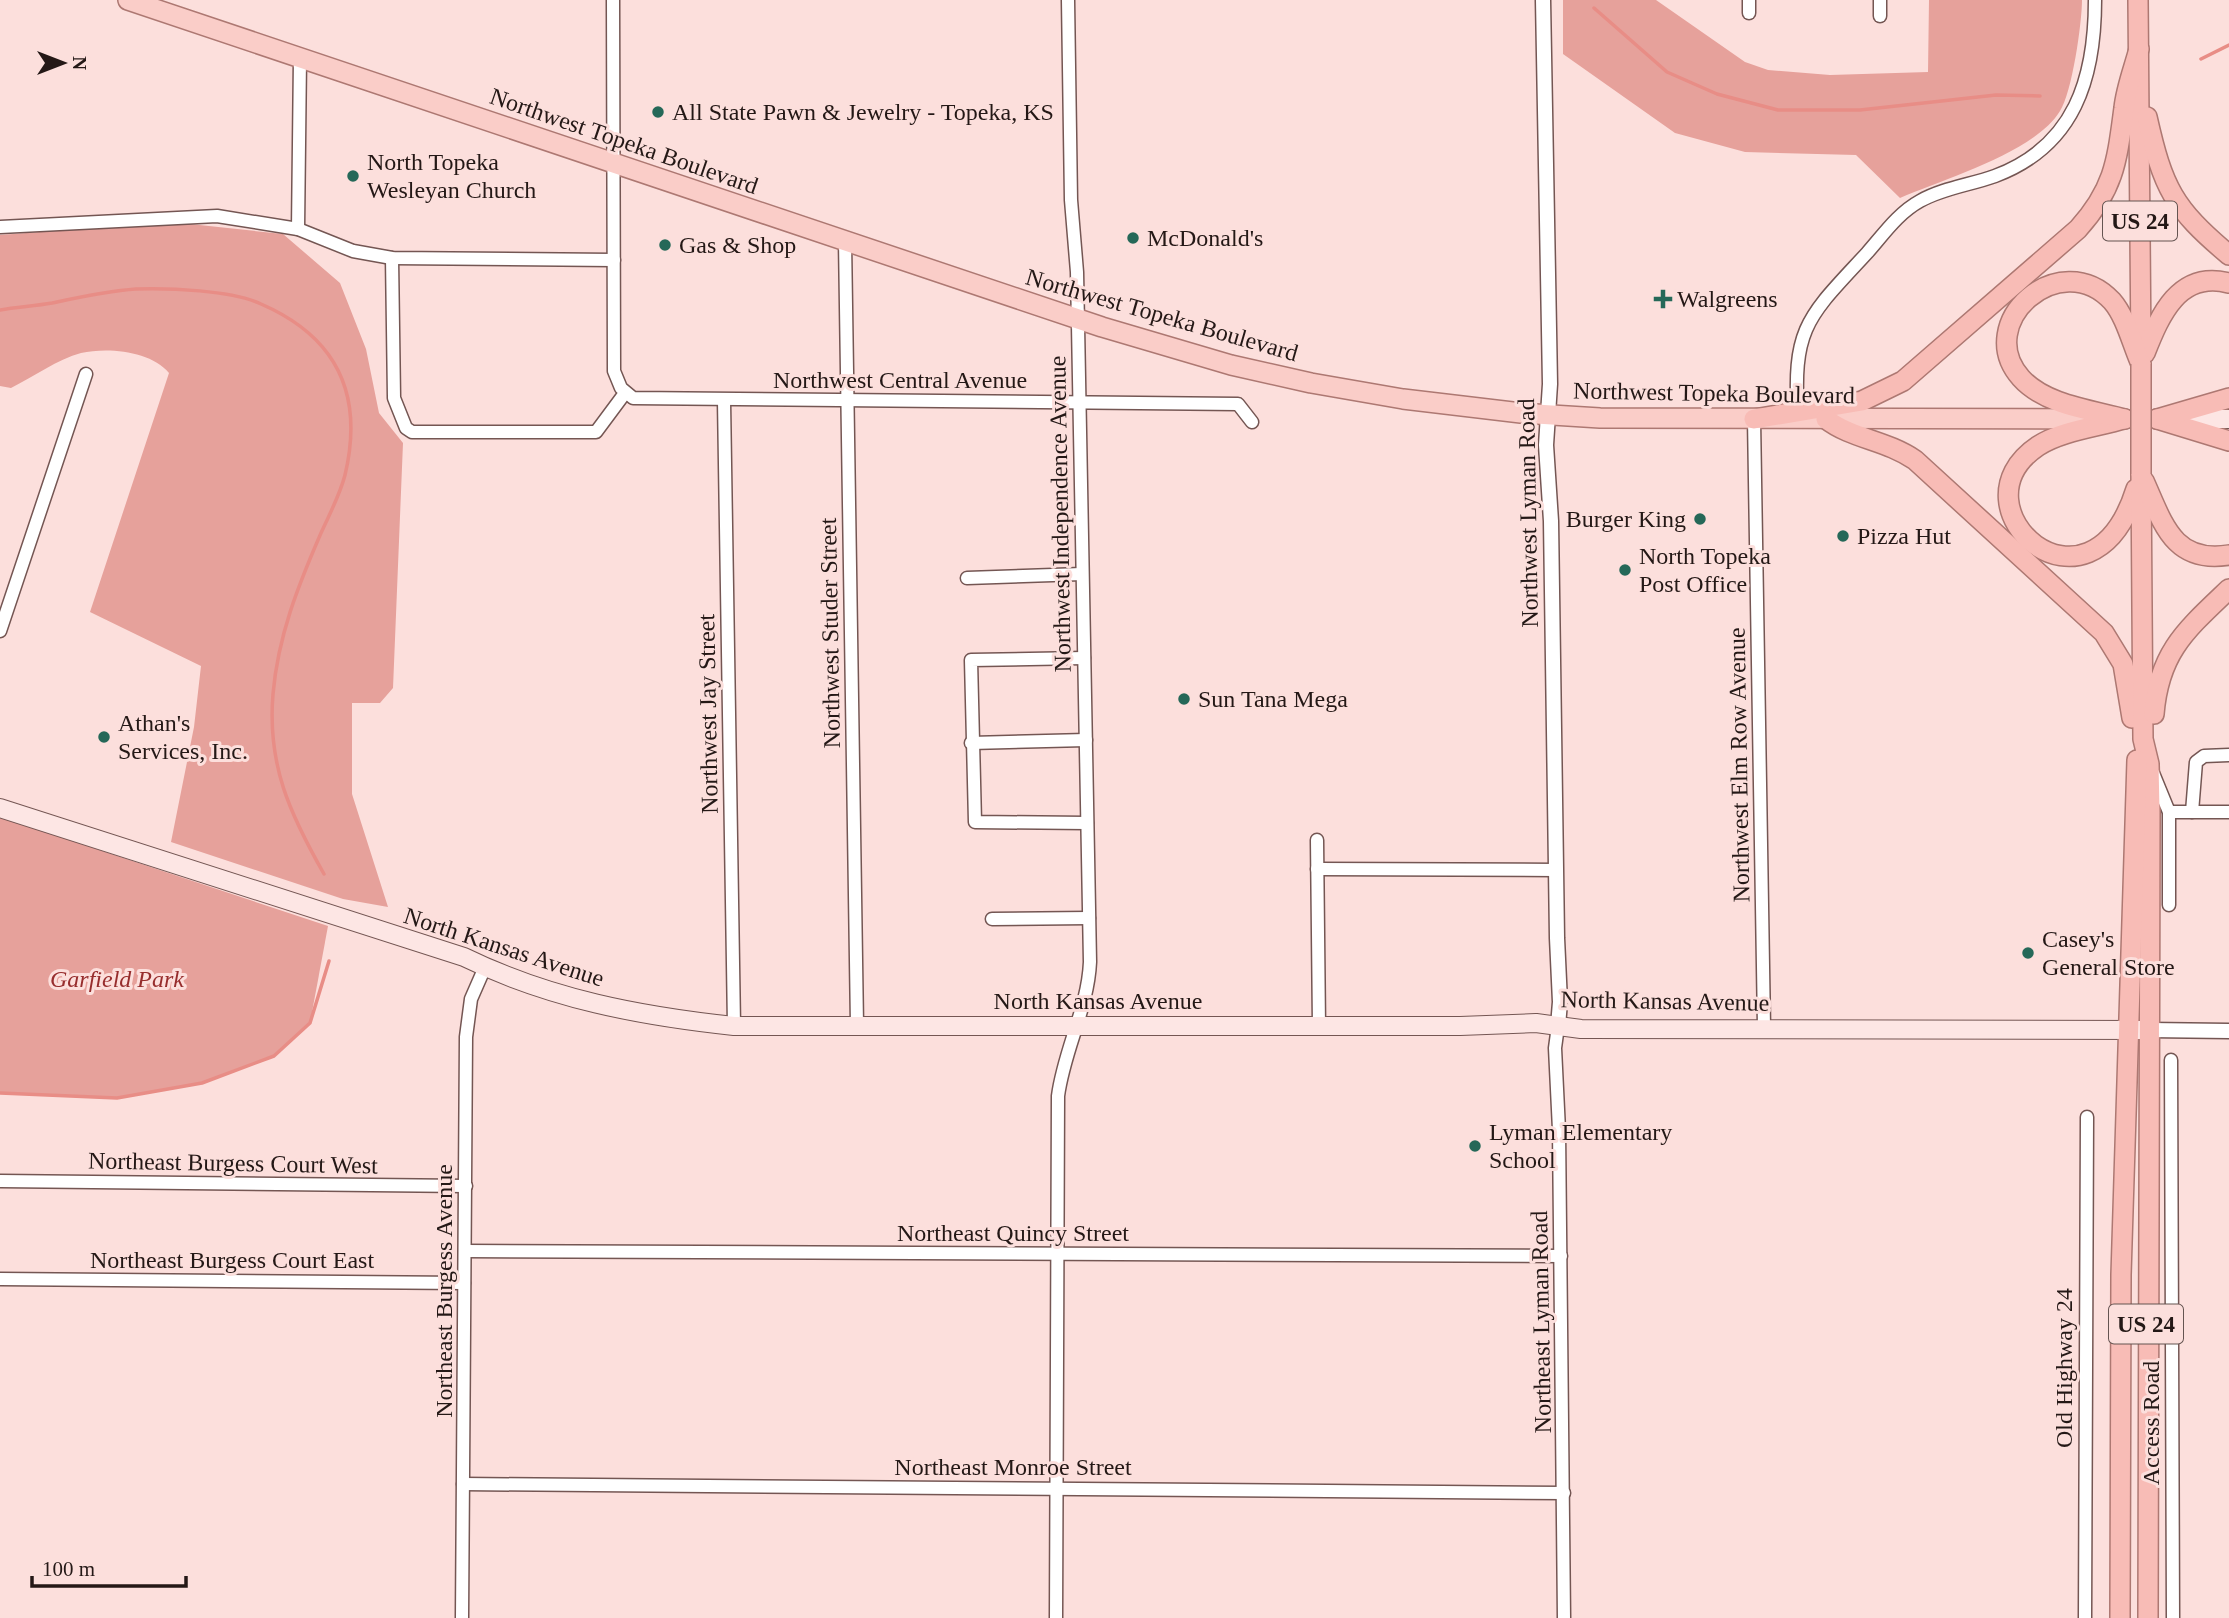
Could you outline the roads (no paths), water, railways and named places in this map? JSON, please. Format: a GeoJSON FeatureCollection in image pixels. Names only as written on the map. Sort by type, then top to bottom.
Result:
{"type":"FeatureCollection","features":[{"type":"Feature","properties":{"kind":"highway","name":"US 24"},"geometry":{"type":"LineString","coordinates":[[2138,0],[2143,761],[2149,1030],[2148,1618]]}},
{"type":"Feature","properties":{"kind":"highway"},"geometry":{"type":"LineString","coordinates":[[1754,419],[1798,416],[1862,401],[1903,381],[2078,229],[2098,204],[2118,157],[2124,107],[2138,49]]}},
{"type":"Feature","properties":{"kind":"highway"},"geometry":{"type":"LineString","coordinates":[[2139,78],[2159,170],[2173,200],[2195,226],[2229,255]]}},
{"type":"Feature","properties":{"kind":"highway"},"geometry":{"type":"LineString","coordinates":[[2141,364],[2159,318],[2181,290],[2203,281],[2229,283]]}},
{"type":"Feature","properties":{"kind":"highway"},"geometry":{"type":"LineString","coordinates":[[2125,419],[2049,397],[2022,379],[2010,353],[2013,318],[2024,300],[2039,289],[2059,283],[2082,284],[2100,291],[2113,302],[2141,364]]}},
{"type":"Feature","properties":{"kind":"highway"},"geometry":{"type":"LineString","coordinates":[[2157,419],[2229,398]]}},
{"type":"Feature","properties":{"kind":"highway"},"geometry":{"type":"LineString","coordinates":[[1826,419],[1837,427],[1892,445],[1915,460],[2104,633],[2118,651],[2127,677],[2143,761]]}},
{"type":"Feature","properties":{"kind":"highway"},"geometry":{"type":"LineString","coordinates":[[2125,419],[2055,438],[2037,447],[2022,461],[2012,478],[2011,512],[2015,525],[2033,545],[2052,554],[2077,555],[2103,544],[2123,524],[2141,474]]}},
{"type":"Feature","properties":{"kind":"highway"},"geometry":{"type":"LineString","coordinates":[[2157,419],[2229,440]]}},
{"type":"Feature","properties":{"kind":"highway"},"geometry":{"type":"LineString","coordinates":[[2141,474],[2165,529],[2174,540],[2198,555],[2229,555]]}},
{"type":"Feature","properties":{"kind":"highway"},"geometry":{"type":"LineString","coordinates":[[2143,761],[2156,689],[2166,658],[2189,627],[2229,589]]}},
{"type":"Feature","properties":{"kind":"highway","name":"US 24"},"geometry":{"type":"LineString","coordinates":[[2120,1618],[2121,1275],[2129,1030],[2143,761]]}},
{"type":"Feature","properties":{"kind":"main road","name":"Northwest Topeka Boulevard"},"geometry":{"type":"LineString","coordinates":[[128,0],[1077,319],[1184,352],[1311,383],[1403,399],[1548,415],[1754,419]]}},
{"type":"Feature","properties":{"kind":"main road","name":"Northwest Topeka Boulevard"},"geometry":{"type":"LineString","coordinates":[[1798,416],[1826,419],[2229,419]]}},
{"type":"Feature","properties":{"kind":"main road","name":"North Kansas Avenue"},"geometry":{"type":"LineString","coordinates":[[0,808],[464,957],[575,1000],[649,1016],[734,1026],[1319,1026],[1536,1023],[1581,1029],[1764,1027],[2149,1030]]}},
{"type":"Feature","properties":{"kind":"street"},"geometry":{"type":"LineString","coordinates":[[392,258],[394,398],[406,428],[412,432],[596,432],[625,393],[614,371],[612,0]]}},
{"type":"Feature","properties":{"kind":"street","name":"Northwest Independence Avenue"},"geometry":{"type":"LineString","coordinates":[[1056,1618],[1058,1096],[1062,1071],[1089,975],[1077,319],[1068,0]]}},
{"type":"Feature","properties":{"kind":"street","name":"Northwest Lyman Road"},"geometry":{"type":"LineString","coordinates":[[1543,0],[1548,415],[1546,445],[1551,521],[1560,1002],[1558,1026]]}},
{"type":"Feature","properties":{"kind":"street"},"geometry":{"type":"LineString","coordinates":[[1880,0],[1880,16]]}},
{"type":"Feature","properties":{"kind":"street"},"geometry":{"type":"LineString","coordinates":[[1798,416],[1795,371],[1810,317],[1902,214],[1936,193],[2014,167],[2040,150],[2063,125],[2081,97],[2091,66],[2095,0]]}},
{"type":"Feature","properties":{"kind":"street"},"geometry":{"type":"LineString","coordinates":[[298,229],[300,58]]}},
{"type":"Feature","properties":{"kind":"street"},"geometry":{"type":"LineString","coordinates":[[0,227],[216,216],[298,229],[354,251],[392,258],[614,260]]}},
{"type":"Feature","properties":{"kind":"street","name":"Northwest Studer Street"},"geometry":{"type":"LineString","coordinates":[[845,241],[857,1025]]}},
{"type":"Feature","properties":{"kind":"street"},"geometry":{"type":"LineString","coordinates":[[0,631],[5,597],[86,374]]}},
{"type":"Feature","properties":{"kind":"street","name":"Northwest Central Avenue"},"geometry":{"type":"LineString","coordinates":[[625,393],[632,398],[724,401],[1238,404],[1252,422]]}},
{"type":"Feature","properties":{"kind":"street","name":"Northwest Jay Street"},"geometry":{"type":"LineString","coordinates":[[724,401],[734,1026]]}},
{"type":"Feature","properties":{"kind":"street","name":"Northwest Elm Row Avenue"},"geometry":{"type":"LineString","coordinates":[[1754,419],[1764,1027]]}},
{"type":"Feature","properties":{"kind":"street"},"geometry":{"type":"LineString","coordinates":[[967,578],[1082,574]]}},
{"type":"Feature","properties":{"kind":"street"},"geometry":{"type":"LineString","coordinates":[[1084,658],[971,660],[971,743],[975,822],[1087,823]]}},
{"type":"Feature","properties":{"kind":"street"},"geometry":{"type":"LineString","coordinates":[[971,743],[1086,740]]}},
{"type":"Feature","properties":{"kind":"street"},"geometry":{"type":"LineString","coordinates":[[2192,812],[2196,762],[2208,755],[2229,755]]}},
{"type":"Feature","properties":{"kind":"street"},"geometry":{"type":"LineString","coordinates":[[2143,761],[2169,812],[2169,905]]}},
{"type":"Feature","properties":{"kind":"street"},"geometry":{"type":"LineString","coordinates":[[2169,812],[2229,812]]}},
{"type":"Feature","properties":{"kind":"street"},"geometry":{"type":"LineString","coordinates":[[1317,840],[1319,1026]]}},
{"type":"Feature","properties":{"kind":"street"},"geometry":{"type":"LineString","coordinates":[[1317,869],[1556,870]]}},
{"type":"Feature","properties":{"kind":"street"},"geometry":{"type":"LineString","coordinates":[[992,919],[1089,918]]}},
{"type":"Feature","properties":{"kind":"street","name":"Northeast Burgess Avenue"},"geometry":{"type":"LineString","coordinates":[[462,1618],[467,1021],[471,999],[485,967]]}},
{"type":"Feature","properties":{"kind":"street","name":"Northeast Lyman Road"},"geometry":{"type":"LineString","coordinates":[[1558,1026],[1564,1618]]}},
{"type":"Feature","properties":{"kind":"street","name":"North Kansas Avenue"},"geometry":{"type":"LineString","coordinates":[[2149,1030],[2229,1031]]}},
{"type":"Feature","properties":{"kind":"street","name":"Access Road"},"geometry":{"type":"LineString","coordinates":[[2171,1060],[2173,1618]]}},
{"type":"Feature","properties":{"kind":"street","name":"Old Highway 24"},"geometry":{"type":"LineString","coordinates":[[2085,1618],[2087,1117]]}},
{"type":"Feature","properties":{"kind":"street","name":"Northeast Burgess Court West"},"geometry":{"type":"LineString","coordinates":[[0,1181],[466,1185]]}},
{"type":"Feature","properties":{"kind":"street","name":"Northeast Quincy Street"},"geometry":{"type":"LineString","coordinates":[[465,1251],[1561,1256]]}},
{"type":"Feature","properties":{"kind":"street","name":"Northeast Burgess Court East"},"geometry":{"type":"LineString","coordinates":[[0,1279],[464,1283]]}},
{"type":"Feature","properties":{"kind":"street","name":"Northeast Monroe Street"},"geometry":{"type":"LineString","coordinates":[[463,1483],[1564,1493]]}},
{"type":"Feature","properties":{"kind":"waterway"},"geometry":{"type":"LineString","coordinates":[[1594,8],[1667,72],[1717,94],[1778,110],[1860,110],[1996,95],[2040,96]]}},
{"type":"Feature","properties":{"kind":"waterway"},"geometry":{"type":"LineString","coordinates":[[2201,59],[2229,45]]}},
{"type":"Feature","properties":{"kind":"waterway"},"geometry":{"type":"LineString","coordinates":[[0,310],[136,289],[182,290],[234,296],[261,304],[309,333],[339,372],[347,394],[351,419],[345,475],[290,612],[279,652],[272,720],[278,766],[291,809],[324,874]]}},
{"type":"Feature","properties":{"kind":"waterway"},"geometry":{"type":"LineString","coordinates":[[0,1093],[117,1098],[202,1083],[274,1056],[310,1023],[329,961]]}},
{"type":"Feature","properties":{"kind":"place","name":"All State Pawn & Jewelry - Topeka, KS"},"geometry":{"type":"Point","coordinates":[658,112]}},
{"type":"Feature","properties":{"kind":"place","name":"North Topeka Wesleyan Church"},"geometry":{"type":"Point","coordinates":[353,176]}},
{"type":"Feature","properties":{"kind":"place","name":"McDonald's"},"geometry":{"type":"Point","coordinates":[1133,238]}},
{"type":"Feature","properties":{"kind":"place","name":"Gas & Shop"},"geometry":{"type":"Point","coordinates":[665,245]}},
{"type":"Feature","properties":{"kind":"place","name":"Walgreens"},"geometry":{"type":"Point","coordinates":[1663,299]}},
{"type":"Feature","properties":{"kind":"place","name":"Burger King"},"geometry":{"type":"Point","coordinates":[1700,519]}},
{"type":"Feature","properties":{"kind":"place","name":"Pizza Hut"},"geometry":{"type":"Point","coordinates":[1843,536]}},
{"type":"Feature","properties":{"kind":"place","name":"North Topeka Post Office"},"geometry":{"type":"Point","coordinates":[1625,570]}},
{"type":"Feature","properties":{"kind":"place","name":"Sun Tana Mega"},"geometry":{"type":"Point","coordinates":[1184,699]}},
{"type":"Feature","properties":{"kind":"place","name":"Athan's Services, Inc."},"geometry":{"type":"Point","coordinates":[104,737]}},
{"type":"Feature","properties":{"kind":"place","name":"Casey's General Store"},"geometry":{"type":"Point","coordinates":[2028,953]}},
{"type":"Feature","properties":{"kind":"place","name":"Lyman Elementary School"},"geometry":{"type":"Point","coordinates":[1475,1146]}},
{"type":"Feature","properties":{"kind":"park label","name":"Garfield Park"},"geometry":{"type":"Point","coordinates":[117,979]}}]}
